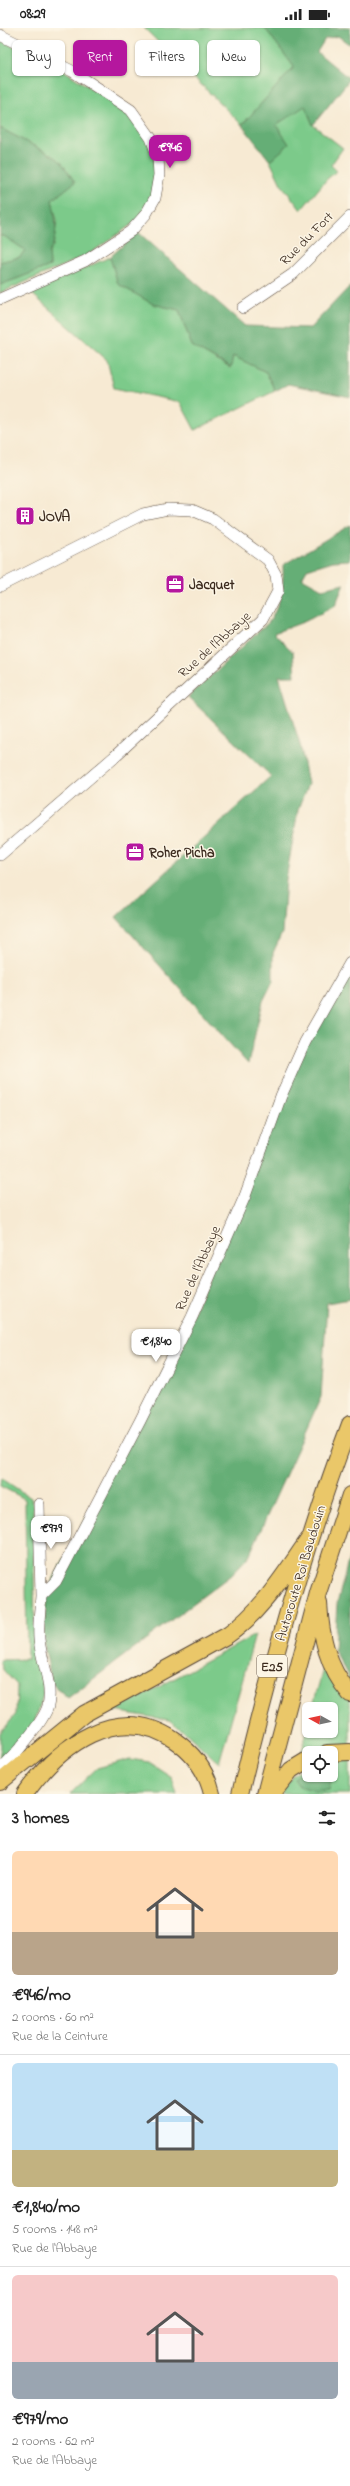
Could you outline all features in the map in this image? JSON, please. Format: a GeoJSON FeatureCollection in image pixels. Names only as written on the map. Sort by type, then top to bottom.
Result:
{"type":"FeatureCollection","features":[{"type":"Feature","properties":{"kind":"highway","name":"Autoroute Roi Baudouin"},"geometry":{"type":"LineString","coordinates":[[240,1794],[267,1682],[309,1539],[350,1424]]}},
{"type":"Feature","properties":{"kind":"highway","name":"Autoroute Roi Baudouin"},"geometry":{"type":"LineString","coordinates":[[265,1794],[318,1593],[350,1495]]}},
{"type":"Feature","properties":{"kind":"highway"},"geometry":{"type":"LineString","coordinates":[[0,1782],[84,1714],[228,1635],[244,1623],[273,1591],[309,1539]]}},
{"type":"Feature","properties":{"kind":"highway"},"geometry":{"type":"LineString","coordinates":[[318,1593],[327,1657],[335,1674],[350,1694]]}},
{"type":"Feature","properties":{"kind":"highway"},"geometry":{"type":"LineString","coordinates":[[25,1794],[52,1764],[93,1733],[119,1725],[140,1726],[160,1732],[185,1748],[201,1767],[209,1783],[212,1794]]}},
{"type":"Feature","properties":{"kind":"highway"},"geometry":{"type":"LineString","coordinates":[[1,1794],[33,1763],[47,1743]]}},
{"type":"Feature","properties":{"kind":"highway"},"geometry":{"type":"LineString","coordinates":[[338,1753],[350,1752]]}},
{"type":"Feature","properties":{"kind":"highway"},"geometry":{"type":"LineString","coordinates":[[272,1794],[291,1770],[302,1763]]}},
{"type":"Feature","properties":{"kind":"highway"},"geometry":{"type":"LineString","coordinates":[[35,1794],[52,1764]]}},
{"type":"Feature","properties":{"kind":"street"},"geometry":{"type":"LineString","coordinates":[[0,35],[72,71],[131,110],[151,138],[158,157],[159,175],[155,198],[146,214],[131,231],[85,261],[0,299]]}},
{"type":"Feature","properties":{"kind":"street","name":"Rue du Fort"},"geometry":{"type":"LineString","coordinates":[[243,308],[293,274],[350,217]]}},
{"type":"Feature","properties":{"kind":"street","name":"Rue de l'Abbaye"},"geometry":{"type":"LineString","coordinates":[[0,586],[143,514],[168,509],[192,510],[213,519],[268,560],[276,575],[278,591],[263,619],[114,757],[0,855]]}},
{"type":"Feature","properties":{"kind":"street","name":"Rue de l'Abbaye"},"geometry":{"type":"LineString","coordinates":[[41,1596],[56,1581],[192,1317],[245,1196],[281,1096],[306,1042],[350,963]]}},
{"type":"Feature","properties":{"kind":"street"},"geometry":{"type":"LineString","coordinates":[[0,1770],[9,1762],[34,1729],[48,1706],[48,1680],[39,1640],[41,1596],[39,1504]]}},
{"type":"Feature","properties":{"kind":"green space"},"geometry":{"type":"Polygon","coordinates":[[[144,28],[265,28],[294,67],[242,125],[192,76],[199,76],[199,40],[156,40],[144,28]]]}},
{"type":"Feature","properties":{"kind":"green space"},"geometry":{"type":"Polygon","coordinates":[[[265,28],[350,28],[350,45],[338,36],[325,39],[317,52],[350,79],[313,125],[305,106],[276,125],[289,144],[270,161],[242,125],[294,67],[265,28]]]}},
{"type":"Feature","properties":{"kind":"green space"},"geometry":{"type":"Polygon","coordinates":[[[0,40],[12,46],[12,76],[65,76],[65,71],[126,111],[144,132],[155,161],[152,197],[138,220],[88,255],[0,293],[0,285],[50,266],[49,252],[53,246],[57,221],[52,200],[75,182],[61,162],[55,157],[0,128],[0,40]]]}},
{"type":"Feature","properties":{"kind":"green space"},"geometry":{"type":"Polygon","coordinates":[[[305,105],[313,125],[343,148],[331,165],[337,171],[327,179],[301,210],[281,184],[270,161],[289,144],[276,125],[305,105]]]}},
{"type":"Feature","properties":{"kind":"green space"},"geometry":{"type":"Polygon","coordinates":[[[0,128],[55,157],[61,162],[75,182],[52,200],[56,226],[54,240],[49,252],[50,266],[0,285],[0,262],[20,257],[25,250],[4,236],[0,236],[0,128]]]}},
{"type":"Feature","properties":{"kind":"green space"},"geometry":{"type":"Polygon","coordinates":[[[138,232],[245,326],[310,328],[350,286],[350,397],[288,384],[275,391],[266,372],[233,356],[231,368],[192,346],[179,310],[153,304],[118,284],[110,257],[138,232]]]}},
{"type":"Feature","properties":{"kind":"green space"},"geometry":{"type":"Polygon","coordinates":[[[0,236],[4,236],[25,250],[20,257],[0,262],[0,236]]]}},
{"type":"Feature","properties":{"kind":"green space"},"geometry":{"type":"Polygon","coordinates":[[[110,257],[118,284],[153,304],[179,310],[192,346],[230,368],[233,356],[266,372],[275,391],[195,430],[180,402],[114,388],[107,360],[30,292],[110,257]]]}},
{"type":"Feature","properties":{"kind":"green space"},"geometry":{"type":"Polygon","coordinates":[[[350,525],[350,560],[333,561],[307,569],[302,578],[322,589],[344,584],[335,606],[306,621],[274,633],[293,652],[295,676],[279,676],[301,748],[308,784],[298,810],[286,879],[282,933],[273,953],[273,981],[263,1001],[248,1064],[116,917],[271,776],[188,697],[269,622],[281,595],[283,565],[350,525]]]}},
{"type":"Feature","properties":{"kind":"green space"},"geometry":{"type":"Polygon","coordinates":[[[350,963],[350,1299],[327,1303],[321,1397],[249,1556],[231,1575],[68,1698],[52,1684],[43,1640],[47,1591],[192,1317],[281,1096],[350,963]]]}},
{"type":"Feature","properties":{"kind":"green space"},"geometry":{"type":"Polygon","coordinates":[[[1,1478],[31,1498],[33,1503],[35,1643],[43,1678],[43,1695],[34,1724],[0,1763],[0,1734],[16,1714],[17,1685],[4,1671],[0,1660],[27,1659],[25,1499],[0,1486],[1,1478]]]}},
{"type":"Feature","properties":{"kind":"green space"},"geometry":{"type":"Polygon","coordinates":[[[350,1554],[350,1680],[334,1650],[337,1604],[350,1554]]]}},
{"type":"Feature","properties":{"kind":"green space"},"geometry":{"type":"Polygon","coordinates":[[[255,1635],[219,1763],[169,1720],[114,1711],[255,1635]]]}},
{"type":"Feature","properties":{"kind":"green space"},"geometry":{"type":"Polygon","coordinates":[[[323,1669],[350,1699],[350,1745],[303,1746],[305,1738],[338,1738],[338,1702],[314,1702],[323,1669]]]}},
{"type":"Feature","properties":{"kind":"green space"},"geometry":{"type":"Polygon","coordinates":[[[338,1758],[350,1758],[350,1794],[281,1794],[292,1776],[302,1768],[302,1782],[338,1782],[338,1758]]]}},
{"type":"Feature","properties":{"kind":"green space"},"geometry":{"type":"Polygon","coordinates":[[[130,1759],[149,1762],[172,1777],[177,1794],[70,1794],[97,1768],[130,1759]]]}},
{"type":"Feature","properties":{"kind":"green space"},"geometry":{"type":"Polygon","coordinates":[[[302,1772],[302,1782],[331,1782],[329,1790],[315,1791],[299,1786],[294,1779],[302,1772]]]}},
{"type":"Feature","properties":{"kind":"place","name":"JOVA"},"geometry":{"type":"Point","coordinates":[25,516]}},
{"type":"Feature","properties":{"kind":"place","name":"Jacquet"},"geometry":{"type":"Point","coordinates":[175,584]}},
{"type":"Feature","properties":{"kind":"place","name":"Roher Picha"},"geometry":{"type":"Point","coordinates":[135,852]}}]}
